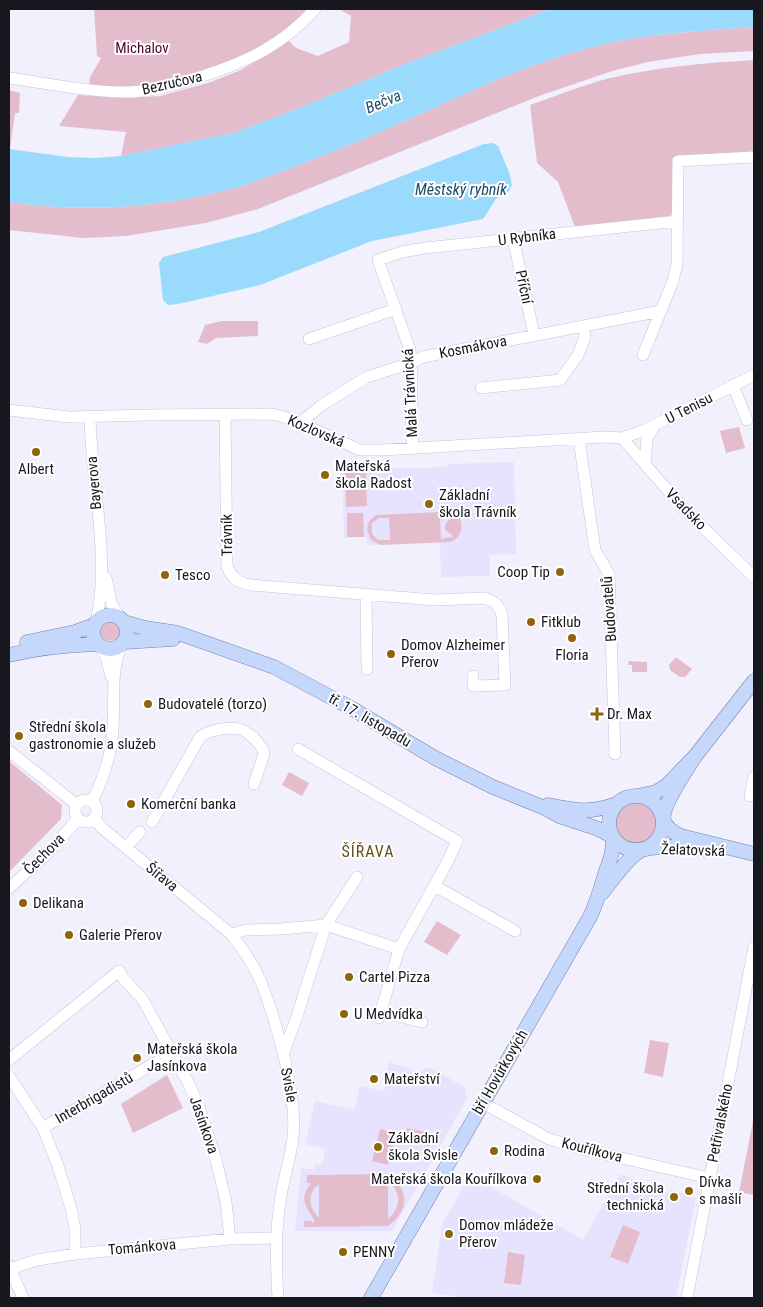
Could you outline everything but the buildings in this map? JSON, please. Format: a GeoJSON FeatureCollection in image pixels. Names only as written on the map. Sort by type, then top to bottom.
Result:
{"type":"FeatureCollection","features":[{"type":"Feature","properties":{"kind":"main road","name":"tř. 17. listopadu"},"geometry":{"type":"LineString","coordinates":[[9,646],[74,632],[95,623],[101,617],[107,615],[114,615],[122,620],[145,628],[178,633],[274,667],[351,708],[435,758],[493,787],[559,816],[596,828],[612,836]]}},
{"type":"Feature","properties":{"kind":"main road"},"geometry":{"type":"LineString","coordinates":[[122,620],[127,632],[123,643]]}},
{"type":"Feature","properties":{"kind":"main road"},"geometry":{"type":"LineString","coordinates":[[95,623],[92,635],[98,645]]}},
{"type":"Feature","properties":{"kind":"main road","name":"tř. 17. listopadu"},"geometry":{"type":"LineString","coordinates":[[9,655],[39,648],[71,644],[98,645],[112,649],[123,643],[182,640],[216,646]]}},
{"type":"Feature","properties":{"kind":"main road"},"geometry":{"type":"LineString","coordinates":[[696,755],[670,798],[663,819],[662,830],[657,841],[642,850],[630,850],[620,845],[612,836],[609,825],[609,819],[616,804],[625,798],[661,790],[696,755],[754,681]]}},
{"type":"Feature","properties":{"kind":"main road"},"geometry":{"type":"LineString","coordinates":[[636,796],[646,798],[656,804],[663,819]]}},
{"type":"Feature","properties":{"kind":"main road","name":"tř. 17. listopadu"},"geometry":{"type":"LineString","coordinates":[[523,799],[586,811],[601,810],[616,804]]}},
{"type":"Feature","properties":{"kind":"main road","name":"Želatovská"},"geometry":{"type":"LineString","coordinates":[[663,819],[669,829],[681,836],[749,853]]}},
{"type":"Feature","properties":{"kind":"main road","name":"bří Hovůrkových"},"geometry":{"type":"LineString","coordinates":[[599,898],[606,872],[612,859],[612,836]]}},
{"type":"Feature","properties":{"kind":"main road","name":"Želatovská"},"geometry":{"type":"LineString","coordinates":[[642,850],[674,847],[749,853]]}},
{"type":"Feature","properties":{"kind":"main road","name":"bří Hovůrkových"},"geometry":{"type":"LineString","coordinates":[[371,1298],[599,898],[622,867],[642,850]]}},
{"type":"Feature","properties":{"kind":"street","name":"Bezručova"},"geometry":{"type":"LineString","coordinates":[[9,78],[118,92],[150,91],[177,85],[238,65],[272,46],[301,24],[315,9]]}},
{"type":"Feature","properties":{"kind":"street"},"geometry":{"type":"LineString","coordinates":[[643,355],[673,281],[677,264],[678,161],[754,157]]}},
{"type":"Feature","properties":{"kind":"street","name":"U Rybníka"},"geometry":{"type":"LineString","coordinates":[[378,260],[402,252],[425,248],[678,220]]}},
{"type":"Feature","properties":{"kind":"street","name":"Příční"},"geometry":{"type":"LineString","coordinates":[[513,238],[534,336]]}},
{"type":"Feature","properties":{"kind":"street","name":"Malá Trávnická"},"geometry":{"type":"LineString","coordinates":[[378,260],[410,350],[412,449]]}},
{"type":"Feature","properties":{"kind":"street"},"geometry":{"type":"LineString","coordinates":[[310,339],[396,309]]}},
{"type":"Feature","properties":{"kind":"street","name":"Kosmákova"},"geometry":{"type":"LineString","coordinates":[[300,423],[322,405],[367,377],[411,363],[423,357],[661,311]]}},
{"type":"Feature","properties":{"kind":"street"},"geometry":{"type":"LineString","coordinates":[[481,388],[560,380],[578,355],[584,341],[583,326]]}},
{"type":"Feature","properties":{"kind":"street","name":"U Tenisu"},"geometry":{"type":"LineString","coordinates":[[622,438],[656,424],[754,375]]}},
{"type":"Feature","properties":{"kind":"street"},"geometry":{"type":"LineString","coordinates":[[733,385],[748,420]]}},
{"type":"Feature","properties":{"kind":"street","name":"Kozlovská"},"geometry":{"type":"LineString","coordinates":[[9,410],[69,417],[149,414],[270,414],[300,423],[360,450],[622,438]]}},
{"type":"Feature","properties":{"kind":"street","name":"Trávník"},"geometry":{"type":"LineString","coordinates":[[225,415],[227,566],[231,576],[239,582],[250,585],[435,600],[484,598],[492,601],[500,610],[502,616],[505,685],[473,686],[473,676]]}},
{"type":"Feature","properties":{"kind":"street","name":"Bayerova"},"geometry":{"type":"LineString","coordinates":[[90,416],[90,439],[100,550],[101,599],[95,623]]}},
{"type":"Feature","properties":{"kind":"street"},"geometry":{"type":"LineString","coordinates":[[645,464],[647,438],[656,424]]}},
{"type":"Feature","properties":{"kind":"street","name":"Vsadsko"},"geometry":{"type":"LineString","coordinates":[[622,438],[685,510],[754,576]]}},
{"type":"Feature","properties":{"kind":"street","name":"Budovatelů"},"geometry":{"type":"LineString","coordinates":[[579,439],[595,550],[609,574],[616,754]]}},
{"type":"Feature","properties":{"kind":"street","name":"Bayerova"},"geometry":{"type":"LineString","coordinates":[[100,550],[111,601],[122,620]]}},
{"type":"Feature","properties":{"kind":"street"},"geometry":{"type":"LineString","coordinates":[[366,595],[367,669]]}},
{"type":"Feature","properties":{"kind":"street"},"geometry":{"type":"LineString","coordinates":[[92,802],[103,779],[110,751],[114,729],[113,685],[116,661],[123,643]]}},
{"type":"Feature","properties":{"kind":"street"},"geometry":{"type":"LineString","coordinates":[[98,645],[108,662],[113,685]]}},
{"type":"Feature","properties":{"kind":"street"},"geometry":{"type":"LineString","coordinates":[[152,822],[200,737],[205,733],[240,729],[260,744],[264,754],[254,784]]}},
{"type":"Feature","properties":{"kind":"street"},"geometry":{"type":"LineString","coordinates":[[298,749],[457,841],[435,886],[399,949],[380,1015],[422,1022]]}},
{"type":"Feature","properties":{"kind":"street"},"geometry":{"type":"LineString","coordinates":[[9,751],[76,805]]}},
{"type":"Feature","properties":{"kind":"street"},"geometry":{"type":"LineString","coordinates":[[750,796],[754,777]]}},
{"type":"Feature","properties":{"kind":"street"},"geometry":{"type":"LineString","coordinates":[[85,800],[92,802],[97,810],[94,819],[87,822],[78,819],[75,812],[76,805],[85,800]]}},
{"type":"Feature","properties":{"kind":"street","name":"Čechova"},"geometry":{"type":"LineString","coordinates":[[9,888],[44,857],[78,819]]}},
{"type":"Feature","properties":{"kind":"street","name":"Šířava"},"geometry":{"type":"LineString","coordinates":[[94,819],[231,934],[241,947],[260,981],[283,1054]]}},
{"type":"Feature","properties":{"kind":"street"},"geometry":{"type":"LineString","coordinates":[[126,847],[140,832]]}},
{"type":"Feature","properties":{"kind":"street"},"geometry":{"type":"LineString","coordinates":[[326,925],[357,877]]}},
{"type":"Feature","properties":{"kind":"street"},"geometry":{"type":"LineString","coordinates":[[435,886],[515,931]]}},
{"type":"Feature","properties":{"kind":"street"},"geometry":{"type":"LineString","coordinates":[[231,934],[246,930],[326,925],[399,949]]}},
{"type":"Feature","properties":{"kind":"street","name":"Svisle"},"geometry":{"type":"LineString","coordinates":[[278,1298],[276,1238],[280,1197],[294,1137],[294,1107],[283,1054],[293,1031],[326,925]]}},
{"type":"Feature","properties":{"kind":"street","name":"Petřivalského"},"geometry":{"type":"LineString","coordinates":[[687,1298],[709,1178],[749,1005],[754,947]]}},
{"type":"Feature","properties":{"kind":"street","name":"Jasínkova"},"geometry":{"type":"LineString","coordinates":[[9,1060],[119,971],[143,1000],[186,1079],[198,1106],[216,1160],[226,1202],[230,1239]]}},
{"type":"Feature","properties":{"kind":"street","name":"Interbrigadistů"},"geometry":{"type":"LineString","coordinates":[[43,1128],[172,1053]]}},
{"type":"Feature","properties":{"kind":"street","name":"Interbrigadistů"},"geometry":{"type":"LineString","coordinates":[[9,1076],[43,1128],[58,1166],[71,1208],[75,1229],[74,1254]]}},
{"type":"Feature","properties":{"kind":"street","name":"Kouřílkova"},"geometry":{"type":"LineString","coordinates":[[483,1103],[549,1139],[582,1149],[709,1178]]}},
{"type":"Feature","properties":{"kind":"street","name":"Tománkova"},"geometry":{"type":"LineString","coordinates":[[10,1267],[74,1254],[230,1239],[276,1238]]}},
{"type":"Feature","properties":{"kind":"street"},"geometry":{"type":"LineString","coordinates":[[10,1267],[23,1298]]}},
{"type":"Feature","properties":{"kind":"shaded area","name":"Základní škola Trávník"},"geometry":{"type":"Polygon","coordinates":[[[514,462],[516,554],[490,555],[490,576],[441,577],[440,543],[367,545],[366,537],[344,538],[342,470],[448,467],[448,464],[514,462]]]}},
{"type":"Feature","properties":{"kind":"shaded area","name":"Základní škola Svisle"},"geometry":{"type":"Polygon","coordinates":[[[389,1062],[422,1072],[424,1068],[434,1069],[465,1088],[467,1099],[392,1231],[295,1231],[301,1168],[314,1170],[316,1163],[322,1165],[325,1149],[305,1144],[315,1101],[354,1110],[360,1086],[384,1091],[389,1062]]]}},
{"type":"Feature","properties":{"kind":"shaded area"},"geometry":{"type":"Polygon","coordinates":[[[620,1174],[669,1193],[671,1189],[696,1198],[676,1298],[466,1298],[432,1293],[442,1224],[470,1175],[583,1240],[620,1174]]]}},
{"type":"Feature","properties":{"kind":"green space","name":"Michalov"},"geometry":{"type":"Polygon","coordinates":[[[94,9],[312,9],[305,17],[248,57],[152,87],[91,86],[89,84],[90,77],[101,58],[97,56],[94,9]]]}},
{"type":"Feature","properties":{"kind":"green space"},"geometry":{"type":"Polygon","coordinates":[[[339,9],[550,9],[405,64],[297,109],[233,133],[121,156],[126,132],[59,126],[78,95],[121,98],[160,96],[208,83],[241,70],[288,40],[296,48],[318,56],[349,42],[351,16],[339,9]]]}},
{"type":"Feature","properties":{"kind":"green space"},"geometry":{"type":"Polygon","coordinates":[[[754,27],[754,51],[700,54],[648,62],[612,71],[539,96],[258,209],[206,223],[126,236],[83,238],[9,230],[9,202],[39,206],[100,208],[160,203],[220,192],[249,184],[319,157],[492,82],[570,53],[656,35],[754,27]]]}},
{"type":"Feature","properties":{"kind":"green space"},"geometry":{"type":"Polygon","coordinates":[[[754,60],[754,152],[672,158],[673,210],[670,216],[575,227],[558,182],[537,163],[530,105],[590,84],[628,74],[682,66],[754,60]]]}},
{"type":"Feature","properties":{"kind":"green space"},"geometry":{"type":"Polygon","coordinates":[[[9,90],[20,93],[19,113],[15,113],[10,149],[9,149],[9,90]]]}},
{"type":"Feature","properties":{"kind":"green space"},"geometry":{"type":"Polygon","coordinates":[[[222,321],[258,321],[258,336],[216,338],[207,344],[198,342],[205,325],[222,321]]]}},
{"type":"Feature","properties":{"kind":"green space"},"geometry":{"type":"Polygon","coordinates":[[[739,427],[745,448],[726,453],[720,431],[739,427]]]}},
{"type":"Feature","properties":{"kind":"green space"},"geometry":{"type":"Polygon","coordinates":[[[345,473],[366,473],[367,506],[346,507],[345,473]]]}},
{"type":"Feature","properties":{"kind":"green space"},"geometry":{"type":"Polygon","coordinates":[[[461,511],[459,516],[462,528],[457,538],[450,542],[380,545],[371,540],[367,529],[369,521],[376,515],[461,511]],[[440,516],[441,539],[452,537],[445,530],[445,525],[452,516],[440,516]],[[379,518],[372,523],[372,534],[378,540],[390,540],[389,518],[379,518]]]}},
{"type":"Feature","properties":{"kind":"green space"},"geometry":{"type":"Polygon","coordinates":[[[347,513],[363,513],[364,537],[347,537],[347,513]]]}},
{"type":"Feature","properties":{"kind":"green space"},"geometry":{"type":"Polygon","coordinates":[[[110,620],[121,627],[121,640],[102,641],[99,637],[97,631],[100,624],[110,620]]]}},
{"type":"Feature","properties":{"kind":"green space"},"geometry":{"type":"Polygon","coordinates":[[[675,658],[692,669],[685,677],[680,677],[670,670],[669,665],[675,658]]]}},
{"type":"Feature","properties":{"kind":"green space"},"geometry":{"type":"Polygon","coordinates":[[[629,661],[647,662],[647,672],[632,672],[632,665],[628,665],[629,661]]]}},
{"type":"Feature","properties":{"kind":"green space"},"geometry":{"type":"Polygon","coordinates":[[[9,761],[62,805],[61,819],[9,872],[9,761]]]}},
{"type":"Feature","properties":{"kind":"green space"},"geometry":{"type":"Polygon","coordinates":[[[289,772],[309,783],[302,796],[282,785],[289,772]]]}},
{"type":"Feature","properties":{"kind":"green space"},"geometry":{"type":"Polygon","coordinates":[[[631,802],[639,802],[651,808],[657,824],[651,840],[639,846],[631,846],[619,840],[613,828],[613,820],[619,808],[631,802]]]}},
{"type":"Feature","properties":{"kind":"green space"},"geometry":{"type":"Polygon","coordinates":[[[437,921],[461,935],[447,955],[424,942],[437,921]]]}},
{"type":"Feature","properties":{"kind":"green space"},"geometry":{"type":"Polygon","coordinates":[[[650,1040],[669,1043],[663,1077],[644,1073],[650,1040]]]}},
{"type":"Feature","properties":{"kind":"green space"},"geometry":{"type":"Polygon","coordinates":[[[167,1075],[183,1108],[133,1133],[121,1104],[167,1075]]]}},
{"type":"Feature","properties":{"kind":"green space"},"geometry":{"type":"Polygon","coordinates":[[[754,1116],[754,1195],[739,1192],[754,1116]]]}},
{"type":"Feature","properties":{"kind":"green space"},"geometry":{"type":"Polygon","coordinates":[[[407,1128],[432,1133],[429,1146],[404,1141],[407,1128]]]}},
{"type":"Feature","properties":{"kind":"green space"},"geometry":{"type":"Polygon","coordinates":[[[380,1129],[396,1133],[388,1165],[372,1161],[380,1129]]]}},
{"type":"Feature","properties":{"kind":"green space"},"geometry":{"type":"Polygon","coordinates":[[[394,1174],[395,1180],[403,1193],[404,1204],[397,1219],[388,1226],[304,1227],[304,1221],[315,1222],[304,1200],[311,1183],[307,1183],[307,1175],[394,1174]],[[388,1182],[388,1219],[395,1210],[398,1195],[393,1186],[388,1182]],[[319,1185],[312,1193],[311,1206],[319,1218],[319,1185]]]}},
{"type":"Feature","properties":{"kind":"green space"},"geometry":{"type":"Polygon","coordinates":[[[623,1225],[640,1232],[628,1264],[610,1257],[623,1225]]]}},
{"type":"Feature","properties":{"kind":"green space"},"geometry":{"type":"Polygon","coordinates":[[[508,1252],[525,1255],[521,1285],[504,1283],[508,1252]]]}},
{"type":"Feature","properties":{"kind":"water","name":"Bečva"},"geometry":{"type":"Polygon","coordinates":[[[550,9],[754,9],[754,27],[656,35],[570,53],[491,82],[319,157],[249,184],[220,192],[160,203],[100,208],[39,206],[9,202],[9,149],[68,157],[96,158],[121,156],[233,133],[297,109],[405,64],[550,9]]]}},
{"type":"Feature","properties":{"kind":"water","name":"Městský rybník"},"geometry":{"type":"Polygon","coordinates":[[[493,143],[498,146],[509,172],[512,185],[509,191],[496,199],[483,219],[372,241],[260,285],[178,304],[168,305],[163,300],[159,263],[163,257],[259,232],[484,144],[493,143]]]}},
{"type":"Feature","properties":{"kind":"place","name":"Albert"},"geometry":{"type":"Point","coordinates":[36,452]}},
{"type":"Feature","properties":{"kind":"place","name":"Mateřská škola Radost"},"geometry":{"type":"Point","coordinates":[325,475]}},
{"type":"Feature","properties":{"kind":"place","name":"Základní škola Trávník"},"geometry":{"type":"Point","coordinates":[429,504]}},
{"type":"Feature","properties":{"kind":"place","name":"Coop Tip"},"geometry":{"type":"Point","coordinates":[560,572]}},
{"type":"Feature","properties":{"kind":"place","name":"Tesco"},"geometry":{"type":"Point","coordinates":[165,575]}},
{"type":"Feature","properties":{"kind":"place","name":"Fitklub"},"geometry":{"type":"Point","coordinates":[531,622]}},
{"type":"Feature","properties":{"kind":"place","name":"Floria"},"geometry":{"type":"Point","coordinates":[572,638]}},
{"type":"Feature","properties":{"kind":"place","name":"Domov Alzheimer Přerov"},"geometry":{"type":"Point","coordinates":[391,654]}},
{"type":"Feature","properties":{"kind":"place","name":"Budovatelé (torzo)"},"geometry":{"type":"Point","coordinates":[148,704]}},
{"type":"Feature","properties":{"kind":"place","name":"Dr. Max"},"geometry":{"type":"Point","coordinates":[597,714]}},
{"type":"Feature","properties":{"kind":"place","name":"Střední škola gastronomie a služeb"},"geometry":{"type":"Point","coordinates":[19,736]}},
{"type":"Feature","properties":{"kind":"place","name":"Komerční banka"},"geometry":{"type":"Point","coordinates":[131,804]}},
{"type":"Feature","properties":{"kind":"place","name":"Delikana"},"geometry":{"type":"Point","coordinates":[23,903]}},
{"type":"Feature","properties":{"kind":"place","name":"Galerie Přerov"},"geometry":{"type":"Point","coordinates":[69,935]}},
{"type":"Feature","properties":{"kind":"place","name":"Cartel Pizza"},"geometry":{"type":"Point","coordinates":[349,977]}},
{"type":"Feature","properties":{"kind":"place","name":"U Medvídka"},"geometry":{"type":"Point","coordinates":[344,1014]}},
{"type":"Feature","properties":{"kind":"place","name":"Mateřská škola Jasínkova"},"geometry":{"type":"Point","coordinates":[137,1058]}},
{"type":"Feature","properties":{"kind":"place","name":"Mateřství"},"geometry":{"type":"Point","coordinates":[374,1079]}},
{"type":"Feature","properties":{"kind":"place","name":"Základní škola Svisle"},"geometry":{"type":"Point","coordinates":[378,1147]}},
{"type":"Feature","properties":{"kind":"place","name":"Rodina"},"geometry":{"type":"Point","coordinates":[494,1151]}},
{"type":"Feature","properties":{"kind":"place","name":"Mateřská škola Kouřílkova"},"geometry":{"type":"Point","coordinates":[537,1179]}},
{"type":"Feature","properties":{"kind":"place","name":"Dívka s mašlí"},"geometry":{"type":"Point","coordinates":[689,1191]}},
{"type":"Feature","properties":{"kind":"place","name":"Střední škola technická"},"geometry":{"type":"Point","coordinates":[674,1197]}},
{"type":"Feature","properties":{"kind":"place","name":"Domov mládeže Přerov"},"geometry":{"type":"Point","coordinates":[449,1234]}},
{"type":"Feature","properties":{"kind":"place","name":"PENNY"},"geometry":{"type":"Point","coordinates":[343,1252]}},
{"type":"Feature","properties":{"kind":"district","name":"ŠÍŘAVA"},"geometry":{"type":"Point","coordinates":[368,851]}}]}
